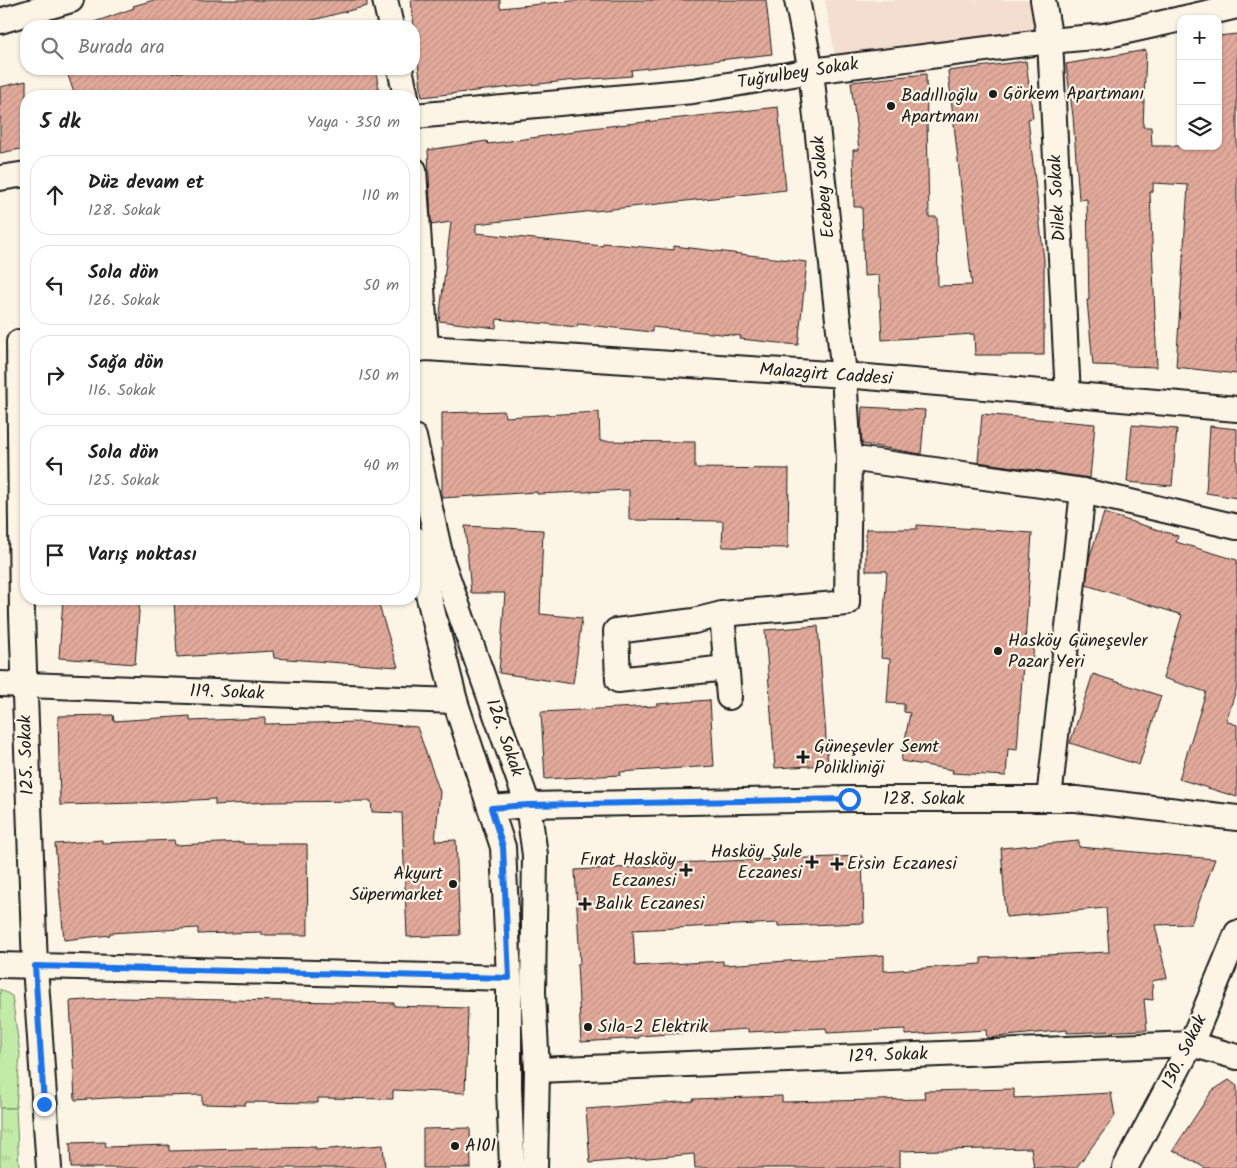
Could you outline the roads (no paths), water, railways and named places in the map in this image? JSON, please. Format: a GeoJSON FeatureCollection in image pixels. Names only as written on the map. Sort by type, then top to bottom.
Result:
{"type":"FeatureCollection","features":[{"type":"Feature","properties":{"kind":"street"},"geometry":{"type":"LineString","coordinates":[[0,21],[71,0]]}},
{"type":"Feature","properties":{"kind":"street"},"geometry":{"type":"LineString","coordinates":[[385,0],[390,20]]}},
{"type":"Feature","properties":{"kind":"street","name":"Ecebey Sokak"},"geometry":{"type":"LineString","coordinates":[[722,614],[847,603],[848,458],[844,376],[811,71],[797,0]]}},
{"type":"Feature","properties":{"kind":"street","name":"Dilek Sokak"},"geometry":{"type":"LineString","coordinates":[[1043,0],[1050,41],[1068,396]]}},
{"type":"Feature","properties":{"kind":"street","name":"Tuğrulbey Sokak"},"geometry":{"type":"LineString","coordinates":[[1198,15],[1237,6]]}},
{"type":"Feature","properties":{"kind":"street","name":"Tuğrulbey Sokak"},"geometry":{"type":"LineString","coordinates":[[420,115],[693,91],[811,71],[1104,36],[1177,20]]}},
{"type":"Feature","properties":{"kind":"street"},"geometry":{"type":"LineString","coordinates":[[401,75],[405,90]]}},
{"type":"Feature","properties":{"kind":"street"},"geometry":{"type":"LineString","coordinates":[[0,178],[20,175]]}},
{"type":"Feature","properties":{"kind":"street","name":"125. Sokak"},"geometry":{"type":"LineString","coordinates":[[15,342],[20,537]]}},
{"type":"Feature","properties":{"kind":"street","name":"Malazgirt Caddesi"},"geometry":{"type":"LineString","coordinates":[[420,349],[844,376],[1237,409]]}},
{"type":"Feature","properties":{"kind":"street"},"geometry":{"type":"LineString","coordinates":[[848,458],[1083,491],[1237,527]]}},
{"type":"Feature","properties":{"kind":"street","name":"126. Sokak"},"geometry":{"type":"LineString","coordinates":[[420,464],[442,562],[528,805],[535,855],[533,992],[537,1070],[535,1168]]}},
{"type":"Feature","properties":{"kind":"street"},"geometry":{"type":"LineString","coordinates":[[1049,799],[1083,491]]}},
{"type":"Feature","properties":{"kind":"street","name":"126. Sokak"},"geometry":{"type":"LineString","coordinates":[[420,562],[455,701],[503,847],[509,978],[509,1086],[512,1168]]}},
{"type":"Feature","properties":{"kind":"street","name":"125. Sokak"},"geometry":{"type":"LineString","coordinates":[[22,605],[35,966],[49,1168]]}},
{"type":"Feature","properties":{"kind":"street"},"geometry":{"type":"LineString","coordinates":[[726,668],[618,680],[616,631],[694,621],[722,614],[729,697]]}},
{"type":"Feature","properties":{"kind":"street","name":"119. Sokak"},"geometry":{"type":"LineString","coordinates":[[0,684],[455,701]]}},
{"type":"Feature","properties":{"kind":"street","name":"128. Sokak"},"geometry":{"type":"LineString","coordinates":[[491,808],[528,805],[849,799],[1076,799],[1237,818]]}},
{"type":"Feature","properties":{"kind":"street","name":"130. Sokak"},"geometry":{"type":"LineString","coordinates":[[1125,1168],[1191,1044],[1237,933]]}},
{"type":"Feature","properties":{"kind":"street"},"geometry":{"type":"LineString","coordinates":[[0,965],[509,978]]}},
{"type":"Feature","properties":{"kind":"street","name":"129. Sokak"},"geometry":{"type":"LineString","coordinates":[[537,1070],[1191,1044],[1237,1057]]}},
{"type":"Feature","properties":{"kind":"place","name":"Görkem Apartmanı"},"geometry":{"type":"Point","coordinates":[993,94]}},
{"type":"Feature","properties":{"kind":"place","name":"Badıllıoğlu Apartmanı"},"geometry":{"type":"Point","coordinates":[891,106]}},
{"type":"Feature","properties":{"kind":"place","name":"Hasköy Güneşevler Pazar Yeri"},"geometry":{"type":"Point","coordinates":[998,651]}},
{"type":"Feature","properties":{"kind":"place","name":"Güneşevler Semt Polikliniği"},"geometry":{"type":"Point","coordinates":[803,757]}},
{"type":"Feature","properties":{"kind":"place","name":"Hasköy Şule Eczanesi"},"geometry":{"type":"Point","coordinates":[812,862]}},
{"type":"Feature","properties":{"kind":"place","name":"Ersin Eczanesi"},"geometry":{"type":"Point","coordinates":[837,864]}},
{"type":"Feature","properties":{"kind":"place","name":"Fırat Hasköy Eczanesi"},"geometry":{"type":"Point","coordinates":[686,870]}},
{"type":"Feature","properties":{"kind":"place","name":"Akyurt Süpermarket"},"geometry":{"type":"Point","coordinates":[453,884]}},
{"type":"Feature","properties":{"kind":"place","name":"Balık Eczanesi"},"geometry":{"type":"Point","coordinates":[585,904]}},
{"type":"Feature","properties":{"kind":"place","name":"Sıla-2 Elektrik"},"geometry":{"type":"Point","coordinates":[588,1027]}},
{"type":"Feature","properties":{"kind":"place","name":"A101"},"geometry":{"type":"Point","coordinates":[455,1146]}}]}
